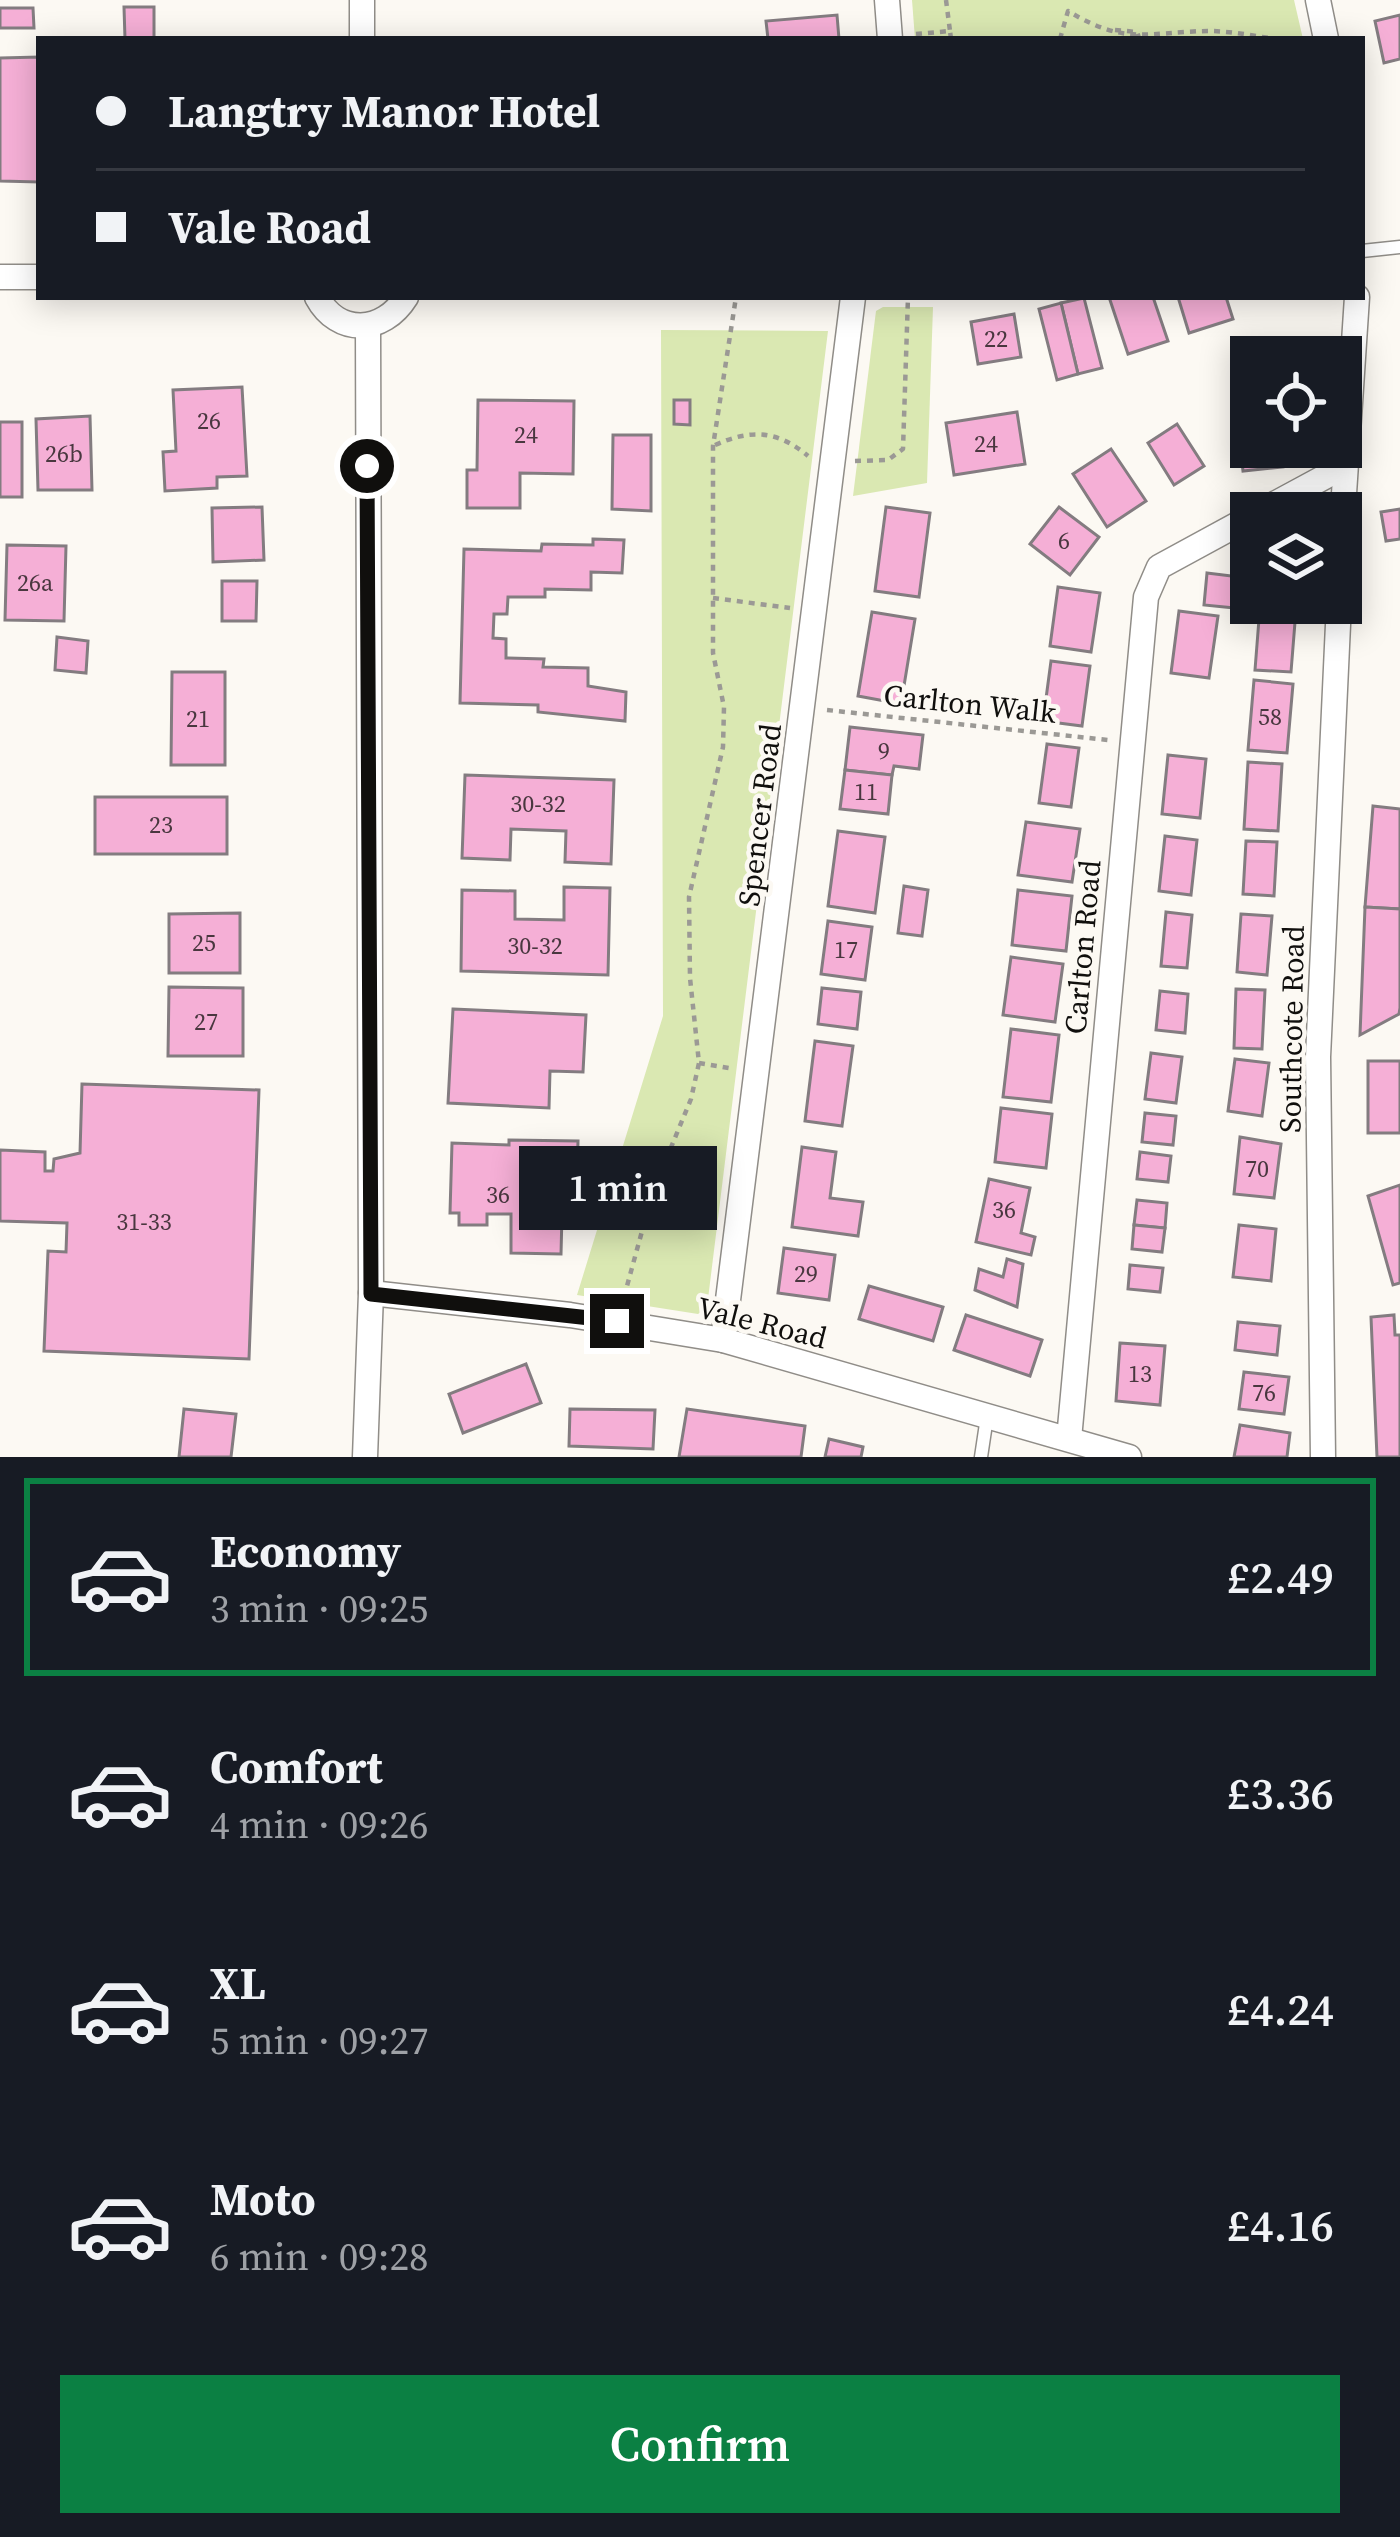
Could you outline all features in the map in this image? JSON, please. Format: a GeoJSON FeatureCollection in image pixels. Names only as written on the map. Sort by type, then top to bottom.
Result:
{"type":"FeatureCollection","features":[{"type":"Feature","properties":{"kind":"street"},"geometry":{"type":"LineString","coordinates":[[362,0],[362,36]]}},
{"type":"Feature","properties":{"kind":"street"},"geometry":{"type":"LineString","coordinates":[[886,0],[890,36]]}},
{"type":"Feature","properties":{"kind":"street"},"geometry":{"type":"LineString","coordinates":[[1318,0],[1325,36]]}},
{"type":"Feature","properties":{"kind":"street"},"geometry":{"type":"LineString","coordinates":[[0,277],[36,277]]}},
{"type":"Feature","properties":{"kind":"street"},"geometry":{"type":"LineString","coordinates":[[319,300],[340,322],[368,326],[384,321],[403,300]]}},
{"type":"Feature","properties":{"kind":"street","name":"Spencer Road"},"geometry":{"type":"LineString","coordinates":[[723,1340],[853,300]]}},
{"type":"Feature","properties":{"kind":"street"},"geometry":{"type":"LineString","coordinates":[[1354,336],[1357,300]]}},
{"type":"Feature","properties":{"kind":"street"},"geometry":{"type":"LineString","coordinates":[[365,1457],[371,1294],[368,326]]}},
{"type":"Feature","properties":{"kind":"street","name":"Carlton Road"},"geometry":{"type":"LineString","coordinates":[[1296,492],[1340,468]]}},
{"type":"Feature","properties":{"kind":"street","name":"Carlton Road"},"geometry":{"type":"LineString","coordinates":[[1069,1439],[1131,742],[1152,577],[1159,567],[1230,528]]}},
{"type":"Feature","properties":{"kind":"street","name":"Southcote Road"},"geometry":{"type":"LineString","coordinates":[[1323,1457],[1318,1057],[1338,624]]}},
{"type":"Feature","properties":{"kind":"street","name":"Vale Road"},"geometry":{"type":"LineString","coordinates":[[371,1294],[617,1321],[723,1340],[1130,1457]]}},
{"type":"Feature","properties":{"kind":"lane"},"geometry":{"type":"LineString","coordinates":[[1365,251],[1400,248]]}},
{"type":"Feature","properties":{"kind":"lane"},"geometry":{"type":"LineString","coordinates":[[981,1457],[988,1416]]}},
{"type":"Feature","properties":{"kind":"path"},"geometry":{"type":"LineString","coordinates":[[946,0],[951,35]]}},
{"type":"Feature","properties":{"kind":"path"},"geometry":{"type":"LineString","coordinates":[[1061,36],[1066,0]]}},
{"type":"Feature","properties":{"kind":"path"},"geometry":{"type":"LineString","coordinates":[[1068,11],[1094,26],[1132,36]]}},
{"type":"Feature","properties":{"kind":"path"},"geometry":{"type":"LineString","coordinates":[[1094,26],[1095,36]]}},
{"type":"Feature","properties":{"kind":"path"},"geometry":{"type":"LineString","coordinates":[[1115,30],[1138,36]]}},
{"type":"Feature","properties":{"kind":"path"},"geometry":{"type":"LineString","coordinates":[[617,1321],[653,1191],[691,1099],[699,1063],[689,897],[723,747],[713,598],[713,446],[736,300]]}},
{"type":"Feature","properties":{"kind":"path"},"geometry":{"type":"LineString","coordinates":[[713,446],[742,433],[771,433],[807,456],[834,462],[888,460],[903,449],[908,300]]}},
{"type":"Feature","properties":{"kind":"path"},"geometry":{"type":"LineString","coordinates":[[713,598],[816,611]]}},
{"type":"Feature","properties":{"kind":"path","name":"Carlton Walk"},"geometry":{"type":"LineString","coordinates":[[804,708],[1131,742]]}},
{"type":"Feature","properties":{"kind":"green space"},"geometry":{"type":"Polygon","coordinates":[[[912,0],[1294,0],[1302,36],[915,36],[912,0]]]}},
{"type":"Feature","properties":{"kind":"green space"},"geometry":{"type":"Polygon","coordinates":[[[933,307],[927,483],[853,496],[876,311],[933,307]]]}},
{"type":"Feature","properties":{"kind":"green space"},"geometry":{"type":"Polygon","coordinates":[[[661,330],[828,331],[707,1307],[698,1314],[577,1295],[663,1016],[661,330]]]}},
{"type":"Feature","properties":{"kind":"building"},"geometry":{"type":"Polygon","coordinates":[[[124,7],[154,7],[154,36],[125,36],[124,7]]]}},
{"type":"Feature","properties":{"kind":"building"},"geometry":{"type":"Polygon","coordinates":[[[0,8],[33,8],[34,28],[0,28],[0,8]]]}},
{"type":"Feature","properties":{"kind":"building"},"geometry":{"type":"Polygon","coordinates":[[[837,15],[839,36],[768,36],[766,21],[837,15]]]}},
{"type":"Feature","properties":{"kind":"building"},"geometry":{"type":"Polygon","coordinates":[[[1400,15],[1400,59],[1384,63],[1375,21],[1400,15]]]}},
{"type":"Feature","properties":{"kind":"building"},"geometry":{"type":"Polygon","coordinates":[[[36,57],[36,182],[0,181],[0,58],[36,57]]]}},
{"type":"Feature","properties":{"kind":"building"},"geometry":{"type":"Polygon","coordinates":[[[1085,300],[1102,368],[1078,374],[1061,303],[1085,300]]]}},
{"type":"Feature","properties":{"kind":"building"},"geometry":{"type":"Polygon","coordinates":[[[1110,300],[1154,300],[1168,341],[1128,354],[1110,300]]]}},
{"type":"Feature","properties":{"kind":"building"},"geometry":{"type":"Polygon","coordinates":[[[1179,300],[1227,300],[1233,319],[1189,333],[1179,300]]]}},
{"type":"Feature","properties":{"kind":"building"},"geometry":{"type":"Polygon","coordinates":[[[1061,303],[1078,374],[1057,380],[1039,309],[1061,303]]]}},
{"type":"Feature","properties":{"kind":"building"},"geometry":{"type":"Polygon","coordinates":[[[1014,314],[1021,357],[978,364],[971,322],[1014,314]]]}},
{"type":"Feature","properties":{"kind":"building"},"geometry":{"type":"Polygon","coordinates":[[[242,387],[247,476],[217,477],[217,488],[165,491],[163,452],[176,451],[173,390],[242,387]]]}},
{"type":"Feature","properties":{"kind":"building"},"geometry":{"type":"Polygon","coordinates":[[[478,400],[574,401],[573,474],[520,473],[520,508],[467,508],[467,470],[477,470],[478,400]]]}},
{"type":"Feature","properties":{"kind":"building"},"geometry":{"type":"Polygon","coordinates":[[[674,400],[690,400],[690,425],[674,424],[674,400]]]}},
{"type":"Feature","properties":{"kind":"building"},"geometry":{"type":"Polygon","coordinates":[[[1017,412],[1025,464],[954,475],[946,423],[1017,412]]]}},
{"type":"Feature","properties":{"kind":"building"},"geometry":{"type":"Polygon","coordinates":[[[90,416],[92,490],[38,490],[36,419],[90,416]]]}},
{"type":"Feature","properties":{"kind":"building"},"geometry":{"type":"Polygon","coordinates":[[[0,422],[22,422],[22,497],[0,497],[0,422]]]}},
{"type":"Feature","properties":{"kind":"building"},"geometry":{"type":"Polygon","coordinates":[[[1177,424],[1204,466],[1174,485],[1148,443],[1177,424]]]}},
{"type":"Feature","properties":{"kind":"building"},"geometry":{"type":"Polygon","coordinates":[[[613,435],[651,435],[651,511],[612,509],[613,435]]]}},
{"type":"Feature","properties":{"kind":"building"},"geometry":{"type":"Polygon","coordinates":[[[1111,449],[1146,501],[1107,527],[1073,474],[1111,449]]]}},
{"type":"Feature","properties":{"kind":"building"},"geometry":{"type":"Polygon","coordinates":[[[262,507],[264,560],[213,562],[212,508],[262,507]]]}},
{"type":"Feature","properties":{"kind":"building"},"geometry":{"type":"Polygon","coordinates":[[[886,507],[930,513],[919,597],[875,591],[886,507]]]}},
{"type":"Feature","properties":{"kind":"building"},"geometry":{"type":"Polygon","coordinates":[[[1059,507],[1099,537],[1070,575],[1030,544],[1059,507]]]}},
{"type":"Feature","properties":{"kind":"building"},"geometry":{"type":"Polygon","coordinates":[[[1400,509],[1400,539],[1386,541],[1381,512],[1400,509]]]}},
{"type":"Feature","properties":{"kind":"building"},"geometry":{"type":"Polygon","coordinates":[[[593,539],[624,540],[622,573],[591,572],[591,590],[545,589],[545,597],[508,597],[507,614],[494,614],[493,638],[506,639],[506,658],[544,659],[543,667],[588,668],[588,686],[626,692],[625,721],[538,712],[538,705],[460,703],[464,549],[541,551],[542,544],[593,545],[593,539]]]}},
{"type":"Feature","properties":{"kind":"building"},"geometry":{"type":"Polygon","coordinates":[[[7,545],[66,546],[64,621],[5,620],[7,545]]]}},
{"type":"Feature","properties":{"kind":"building"},"geometry":{"type":"Polygon","coordinates":[[[1207,573],[1230,576],[1230,608],[1204,605],[1207,573]]]}},
{"type":"Feature","properties":{"kind":"building"},"geometry":{"type":"Polygon","coordinates":[[[222,581],[257,581],[256,621],[222,621],[222,581]]]}},
{"type":"Feature","properties":{"kind":"building"},"geometry":{"type":"Polygon","coordinates":[[[1058,587],[1100,593],[1091,652],[1050,646],[1058,587]]]}},
{"type":"Feature","properties":{"kind":"building"},"geometry":{"type":"Polygon","coordinates":[[[1179,611],[1218,616],[1209,678],[1171,673],[1179,611]]]}},
{"type":"Feature","properties":{"kind":"building"},"geometry":{"type":"Polygon","coordinates":[[[872,612],[915,619],[901,704],[858,696],[872,612]]]}},
{"type":"Feature","properties":{"kind":"building"},"geometry":{"type":"Polygon","coordinates":[[[1259,624],[1295,624],[1291,672],[1255,670],[1259,624]]]}},
{"type":"Feature","properties":{"kind":"building"},"geometry":{"type":"Polygon","coordinates":[[[57,637],[88,641],[86,673],[55,670],[57,637]]]}},
{"type":"Feature","properties":{"kind":"building"},"geometry":{"type":"Polygon","coordinates":[[[1051,661],[1090,666],[1082,726],[1043,721],[1051,661]]]}},
{"type":"Feature","properties":{"kind":"building"},"geometry":{"type":"Polygon","coordinates":[[[172,672],[225,672],[225,765],[171,765],[172,672]]]}},
{"type":"Feature","properties":{"kind":"building"},"geometry":{"type":"Polygon","coordinates":[[[1254,680],[1293,684],[1287,753],[1248,750],[1254,680]]]}},
{"type":"Feature","properties":{"kind":"building"},"geometry":{"type":"Polygon","coordinates":[[[850,727],[923,735],[919,769],[894,766],[892,775],[845,770],[850,727]]]}},
{"type":"Feature","properties":{"kind":"building"},"geometry":{"type":"Polygon","coordinates":[[[1047,744],[1079,748],[1071,807],[1039,803],[1047,744]]]}},
{"type":"Feature","properties":{"kind":"building"},"geometry":{"type":"Polygon","coordinates":[[[1168,755],[1206,759],[1200,818],[1162,814],[1168,755]]]}},
{"type":"Feature","properties":{"kind":"building"},"geometry":{"type":"Polygon","coordinates":[[[1248,762],[1282,764],[1278,831],[1244,829],[1248,762]]]}},
{"type":"Feature","properties":{"kind":"building"},"geometry":{"type":"Polygon","coordinates":[[[845,770],[892,775],[888,814],[840,809],[845,770]]]}},
{"type":"Feature","properties":{"kind":"building"},"geometry":{"type":"Polygon","coordinates":[[[465,775],[614,780],[611,864],[565,862],[566,831],[511,829],[510,860],[462,858],[465,775]]]}},
{"type":"Feature","properties":{"kind":"building"},"geometry":{"type":"Polygon","coordinates":[[[95,797],[227,797],[227,854],[95,854],[95,797]]]}},
{"type":"Feature","properties":{"kind":"building"},"geometry":{"type":"Polygon","coordinates":[[[1373,806],[1400,809],[1400,909],[1365,907],[1373,806]]]}},
{"type":"Feature","properties":{"kind":"building"},"geometry":{"type":"Polygon","coordinates":[[[1026,822],[1080,829],[1072,882],[1018,875],[1026,822]]]}},
{"type":"Feature","properties":{"kind":"building"},"geometry":{"type":"Polygon","coordinates":[[[838,831],[885,837],[875,913],[828,906],[838,831]]]}},
{"type":"Feature","properties":{"kind":"building"},"geometry":{"type":"Polygon","coordinates":[[[1165,836],[1197,840],[1191,895],[1159,891],[1165,836]]]}},
{"type":"Feature","properties":{"kind":"building"},"geometry":{"type":"Polygon","coordinates":[[[1246,841],[1277,842],[1274,896],[1243,894],[1246,841]]]}},
{"type":"Feature","properties":{"kind":"building"},"geometry":{"type":"Polygon","coordinates":[[[904,886],[928,890],[922,936],[898,933],[904,886]]]}},
{"type":"Feature","properties":{"kind":"building"},"geometry":{"type":"Polygon","coordinates":[[[564,887],[610,888],[608,975],[461,971],[462,890],[515,891],[515,919],[564,920],[564,887]]]}},
{"type":"Feature","properties":{"kind":"building"},"geometry":{"type":"Polygon","coordinates":[[[1018,890],[1072,896],[1066,951],[1012,945],[1018,890]]]}},
{"type":"Feature","properties":{"kind":"building"},"geometry":{"type":"Polygon","coordinates":[[[1365,907],[1400,909],[1400,1008],[1399,1014],[1360,1035],[1365,907]]]}},
{"type":"Feature","properties":{"kind":"building"},"geometry":{"type":"Polygon","coordinates":[[[1166,912],[1192,915],[1187,968],[1161,966],[1166,912]]]}},
{"type":"Feature","properties":{"kind":"building"},"geometry":{"type":"Polygon","coordinates":[[[240,913],[240,973],[169,973],[169,914],[240,913]]]}},
{"type":"Feature","properties":{"kind":"building"},"geometry":{"type":"Polygon","coordinates":[[[1241,914],[1272,916],[1267,975],[1237,972],[1241,914]]]}},
{"type":"Feature","properties":{"kind":"building"},"geometry":{"type":"Polygon","coordinates":[[[828,921],[872,927],[865,980],[821,974],[828,921]]]}},
{"type":"Feature","properties":{"kind":"building"},"geometry":{"type":"Polygon","coordinates":[[[1011,957],[1063,964],[1055,1022],[1003,1015],[1011,957]]]}},
{"type":"Feature","properties":{"kind":"building"},"geometry":{"type":"Polygon","coordinates":[[[169,987],[243,988],[243,1056],[168,1056],[169,987]]]}},
{"type":"Feature","properties":{"kind":"building"},"geometry":{"type":"Polygon","coordinates":[[[822,988],[861,992],[857,1029],[818,1024],[822,988]]]}},
{"type":"Feature","properties":{"kind":"building"},"geometry":{"type":"Polygon","coordinates":[[[1236,989],[1265,990],[1262,1049],[1234,1048],[1236,989]]]}},
{"type":"Feature","properties":{"kind":"building"},"geometry":{"type":"Polygon","coordinates":[[[1160,991],[1188,994],[1185,1033],[1156,1030],[1160,991]]]}},
{"type":"Feature","properties":{"kind":"building"},"geometry":{"type":"Polygon","coordinates":[[[453,1009],[586,1015],[583,1072],[550,1071],[549,1108],[448,1103],[453,1009]]]}},
{"type":"Feature","properties":{"kind":"building"},"geometry":{"type":"Polygon","coordinates":[[[1011,1029],[1059,1035],[1051,1102],[1003,1097],[1011,1029]]]}},
{"type":"Feature","properties":{"kind":"building"},"geometry":{"type":"Polygon","coordinates":[[[815,1041],[853,1046],[842,1126],[805,1121],[815,1041]]]}},
{"type":"Feature","properties":{"kind":"building"},"geometry":{"type":"Polygon","coordinates":[[[1151,1053],[1182,1057],[1176,1103],[1145,1099],[1151,1053]]]}},
{"type":"Feature","properties":{"kind":"building"},"geometry":{"type":"Polygon","coordinates":[[[1235,1059],[1269,1063],[1262,1116],[1228,1111],[1235,1059]]]}},
{"type":"Feature","properties":{"kind":"building"},"geometry":{"type":"Polygon","coordinates":[[[1368,1061],[1400,1061],[1400,1133],[1368,1133],[1368,1061]]]}},
{"type":"Feature","properties":{"kind":"building"},"geometry":{"type":"Polygon","coordinates":[[[82,1084],[259,1090],[249,1359],[44,1351],[48,1251],[66,1252],[67,1223],[0,1221],[0,1150],[45,1152],[45,1171],[53,1171],[54,1159],[80,1153],[82,1084]]]}},
{"type":"Feature","properties":{"kind":"building"},"geometry":{"type":"Polygon","coordinates":[[[1001,1108],[1052,1114],[1046,1168],[995,1162],[1001,1108]]]}},
{"type":"Feature","properties":{"kind":"building"},"geometry":{"type":"Polygon","coordinates":[[[1145,1113],[1176,1116],[1173,1145],[1142,1142],[1145,1113]]]}},
{"type":"Feature","properties":{"kind":"building"},"geometry":{"type":"Polygon","coordinates":[[[1240,1137],[1281,1144],[1274,1198],[1234,1194],[1240,1137]]]}},
{"type":"Feature","properties":{"kind":"building"},"geometry":{"type":"Polygon","coordinates":[[[509,1140],[578,1141],[577,1176],[546,1176],[546,1214],[562,1214],[561,1254],[511,1253],[511,1214],[487,1214],[487,1225],[459,1225],[459,1213],[450,1213],[452,1143],[509,1145],[509,1140]]]}},
{"type":"Feature","properties":{"kind":"building"},"geometry":{"type":"Polygon","coordinates":[[[802,1147],[836,1152],[830,1198],[863,1202],[858,1236],[792,1227],[802,1147]]]}},
{"type":"Feature","properties":{"kind":"building"},"geometry":{"type":"Polygon","coordinates":[[[626,1149],[641,1153],[634,1177],[619,1173],[626,1149]]]}},
{"type":"Feature","properties":{"kind":"building"},"geometry":{"type":"Polygon","coordinates":[[[1140,1152],[1171,1156],[1168,1182],[1137,1179],[1140,1152]]]}},
{"type":"Feature","properties":{"kind":"building"},"geometry":{"type":"Polygon","coordinates":[[[989,1179],[1030,1188],[1021,1233],[1035,1237],[1031,1255],[976,1242],[989,1179]]]}},
{"type":"Feature","properties":{"kind":"building"},"geometry":{"type":"Polygon","coordinates":[[[1400,1185],[1400,1283],[1393,1285],[1368,1196],[1400,1185]]]}},
{"type":"Feature","properties":{"kind":"building"},"geometry":{"type":"Polygon","coordinates":[[[1137,1200],[1167,1203],[1165,1228],[1134,1225],[1137,1200]]]}},
{"type":"Feature","properties":{"kind":"building"},"geometry":{"type":"Polygon","coordinates":[[[1134,1225],[1165,1228],[1162,1252],[1132,1249],[1134,1225]]]}},
{"type":"Feature","properties":{"kind":"building"},"geometry":{"type":"Polygon","coordinates":[[[1239,1225],[1276,1229],[1271,1281],[1233,1277],[1239,1225]]]}},
{"type":"Feature","properties":{"kind":"building"},"geometry":{"type":"Polygon","coordinates":[[[784,1248],[835,1255],[829,1300],[778,1293],[784,1248]]]}},
{"type":"Feature","properties":{"kind":"building"},"geometry":{"type":"Polygon","coordinates":[[[1007,1259],[1023,1264],[1017,1307],[975,1290],[979,1269],[1003,1277],[1007,1259]]]}},
{"type":"Feature","properties":{"kind":"building"},"geometry":{"type":"Polygon","coordinates":[[[1130,1265],[1163,1268],[1160,1292],[1128,1289],[1130,1265]]]}},
{"type":"Feature","properties":{"kind":"building"},"geometry":{"type":"Polygon","coordinates":[[[869,1286],[943,1307],[933,1341],[859,1319],[869,1286]]]}},
{"type":"Feature","properties":{"kind":"building"},"geometry":{"type":"Polygon","coordinates":[[[966,1315],[1042,1340],[1030,1376],[954,1350],[966,1315]]]}},
{"type":"Feature","properties":{"kind":"building"},"geometry":{"type":"Polygon","coordinates":[[[1394,1315],[1395,1335],[1400,1335],[1400,1457],[1377,1457],[1371,1317],[1394,1315]]]}},
{"type":"Feature","properties":{"kind":"building"},"geometry":{"type":"Polygon","coordinates":[[[1238,1322],[1280,1326],[1277,1355],[1235,1350],[1238,1322]]]}},
{"type":"Feature","properties":{"kind":"building"},"geometry":{"type":"Polygon","coordinates":[[[1120,1343],[1165,1346],[1160,1405],[1116,1401],[1120,1343]]]}},
{"type":"Feature","properties":{"kind":"building"},"geometry":{"type":"Polygon","coordinates":[[[526,1364],[541,1403],[463,1433],[449,1394],[526,1364]]]}},
{"type":"Feature","properties":{"kind":"building"},"geometry":{"type":"Polygon","coordinates":[[[1244,1372],[1289,1377],[1284,1414],[1239,1409],[1244,1372]]]}},
{"type":"Feature","properties":{"kind":"building"},"geometry":{"type":"Polygon","coordinates":[[[184,1409],[236,1414],[231,1457],[179,1457],[184,1409]]]}},
{"type":"Feature","properties":{"kind":"building"},"geometry":{"type":"Polygon","coordinates":[[[570,1409],[655,1410],[653,1449],[569,1446],[570,1409]]]}},
{"type":"Feature","properties":{"kind":"building"},"geometry":{"type":"Polygon","coordinates":[[[687,1409],[805,1426],[801,1457],[679,1457],[687,1409]]]}},
{"type":"Feature","properties":{"kind":"building"},"geometry":{"type":"Polygon","coordinates":[[[1240,1425],[1290,1433],[1287,1457],[1234,1457],[1240,1425]]]}},
{"type":"Feature","properties":{"kind":"building"},"geometry":{"type":"Polygon","coordinates":[[[829,1439],[863,1447],[861,1457],[825,1457],[829,1439]]]}},
{"type":"Feature","properties":{"kind":"route"},"geometry":{"type":"LineString","coordinates":[[367,466],[371,1294],[617,1321]]}}]}
